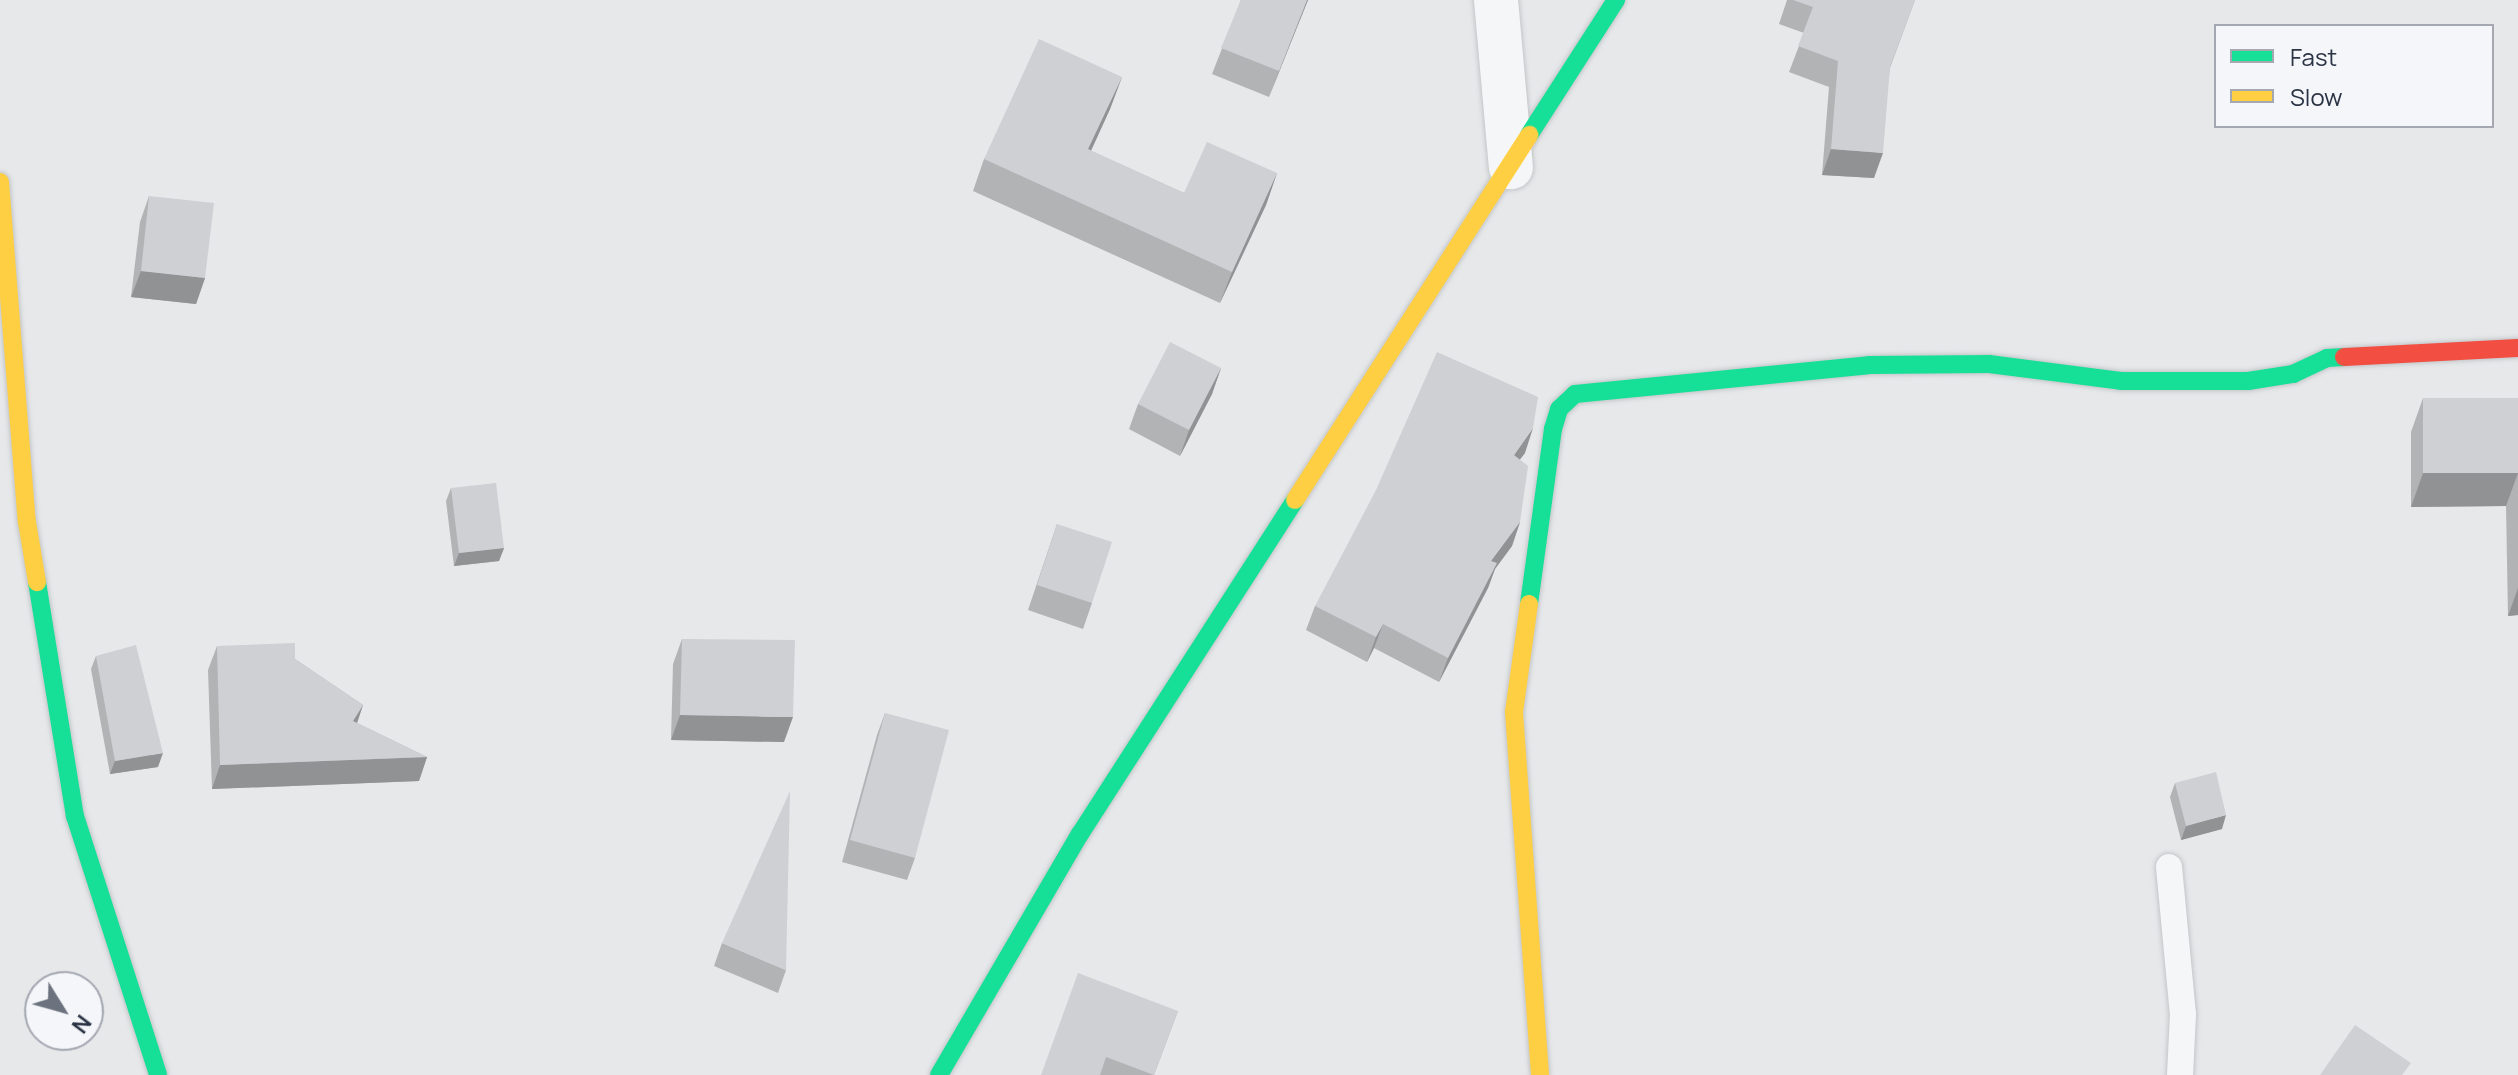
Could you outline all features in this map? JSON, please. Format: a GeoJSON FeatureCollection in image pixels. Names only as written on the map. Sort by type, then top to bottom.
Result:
{"type":"FeatureCollection","features":[{"type":"Feature","properties":{"kind":"street"},"geometry":{"type":"LineString","coordinates":[[1496,0],[1511,167]]}},
{"type":"Feature","properties":{"kind":"street"},"geometry":{"type":"LineString","coordinates":[[939,1075],[1080,834],[1616,0]]}},
{"type":"Feature","properties":{"kind":"street"},"geometry":{"type":"LineString","coordinates":[[0,182],[14,527],[75,816],[158,1075]]}},
{"type":"Feature","properties":{"kind":"street"},"geometry":{"type":"LineString","coordinates":[[1540,1075],[1514,712],[1553,429],[1559,409],[1575,394],[1869,365],[1989,364],[2121,381],[2248,381],[2293,374],[2327,358],[2518,348]]}},
{"type":"Feature","properties":{"kind":"lane"},"geometry":{"type":"LineString","coordinates":[[2169,867],[2183,1014],[2180,1075]]}},
{"type":"Feature","properties":{"kind":"building"},"geometry":{"type":"Polygon","coordinates":[[[1241,0],[1307,0],[1279,71],[1221,48],[1241,0]]]}},
{"type":"Feature","properties":{"kind":"building"},"geometry":{"type":"Polygon","coordinates":[[[1793,0],[1915,0],[1890,67],[1883,153],[1831,149],[1838,61],[1798,46],[1813,7],[1793,0]]]}},
{"type":"Feature","properties":{"kind":"building"},"geometry":{"type":"Polygon","coordinates":[[[1039,39],[1122,77],[1088,149],[1184,193],[1207,142],[1277,173],[1232,272],[984,159],[1039,39]]]}},
{"type":"Feature","properties":{"kind":"building"},"geometry":{"type":"Polygon","coordinates":[[[149,196],[214,203],[205,278],[141,271],[149,196]]]}},
{"type":"Feature","properties":{"kind":"building"},"geometry":{"type":"Polygon","coordinates":[[[1170,342],[1221,368],[1189,430],[1138,404],[1170,342]]]}},
{"type":"Feature","properties":{"kind":"building"},"geometry":{"type":"Polygon","coordinates":[[[1437,352],[1538,397],[1533,428],[1514,455],[1528,466],[1520,522],[1491,561],[1497,563],[1448,658],[1383,624],[1376,637],[1315,606],[1376,490],[1437,352]]]}},
{"type":"Feature","properties":{"kind":"building"},"geometry":{"type":"Polygon","coordinates":[[[2423,398],[2518,398],[2518,473],[2423,473],[2423,398]]]}},
{"type":"Feature","properties":{"kind":"building"},"geometry":{"type":"Polygon","coordinates":[[[496,483],[504,548],[459,553],[451,488],[496,483]]]}},
{"type":"Feature","properties":{"kind":"building"},"geometry":{"type":"Polygon","coordinates":[[[1057,524],[1112,542],[1092,603],[1037,585],[1057,524]]]}},
{"type":"Feature","properties":{"kind":"building"},"geometry":{"type":"Polygon","coordinates":[[[682,639],[795,640],[793,717],[680,715],[682,639]]]}},
{"type":"Feature","properties":{"kind":"building"},"geometry":{"type":"Polygon","coordinates":[[[295,643],[295,659],[363,705],[353,721],[427,757],[220,765],[217,646],[295,643]]]}},
{"type":"Feature","properties":{"kind":"building"},"geometry":{"type":"Polygon","coordinates":[[[136,645],[163,753],[115,761],[96,656],[136,645]]]}},
{"type":"Feature","properties":{"kind":"building"},"geometry":{"type":"Polygon","coordinates":[[[885,713],[949,730],[915,858],[850,840],[885,713]]]}},
{"type":"Feature","properties":{"kind":"building"},"geometry":{"type":"Polygon","coordinates":[[[2216,772],[2226,815],[2186,826],[2175,783],[2216,772]]]}},
{"type":"Feature","properties":{"kind":"building"},"geometry":{"type":"Polygon","coordinates":[[[790,791],[786,970],[722,943],[790,791]]]}},
{"type":"Feature","properties":{"kind":"building"},"geometry":{"type":"Polygon","coordinates":[[[1078,973],[1178,1011],[1154,1075],[1106,1057],[1100,1075],[1041,1075],[1078,973]]]}},
{"type":"Feature","properties":{"kind":"building"},"geometry":{"type":"Polygon","coordinates":[[[2355,1025],[2411,1063],[2402,1075],[2320,1075],[2355,1025]]]}},
{"type":"Feature","properties":{"kind":"traffic: fast"},"geometry":{"type":"LineString","coordinates":[[1529,135],[1616,0]]}},
{"type":"Feature","properties":{"kind":"traffic: fast"},"geometry":{"type":"LineString","coordinates":[[1529,604],[1553,429],[1559,409],[1575,394],[1869,365],[1989,364],[2121,381],[2248,381],[2293,374],[2327,358],[2344,357]]}},
{"type":"Feature","properties":{"kind":"traffic: fast"},"geometry":{"type":"LineString","coordinates":[[939,1075],[1080,834],[1295,500]]}},
{"type":"Feature","properties":{"kind":"traffic: fast"},"geometry":{"type":"LineString","coordinates":[[37,582],[75,816],[158,1075]]}},
{"type":"Feature","properties":{"kind":"traffic: slow"},"geometry":{"type":"LineString","coordinates":[[1295,500],[1529,135]]}},
{"type":"Feature","properties":{"kind":"traffic: slow"},"geometry":{"type":"LineString","coordinates":[[0,182],[27,522],[37,582]]}},
{"type":"Feature","properties":{"kind":"traffic: slow"},"geometry":{"type":"LineString","coordinates":[[1529,604],[1514,712],[1540,1075]]}},
{"type":"Feature","properties":{"kind":"traffic: jam"},"geometry":{"type":"LineString","coordinates":[[2344,357],[2518,348]]}}]}
